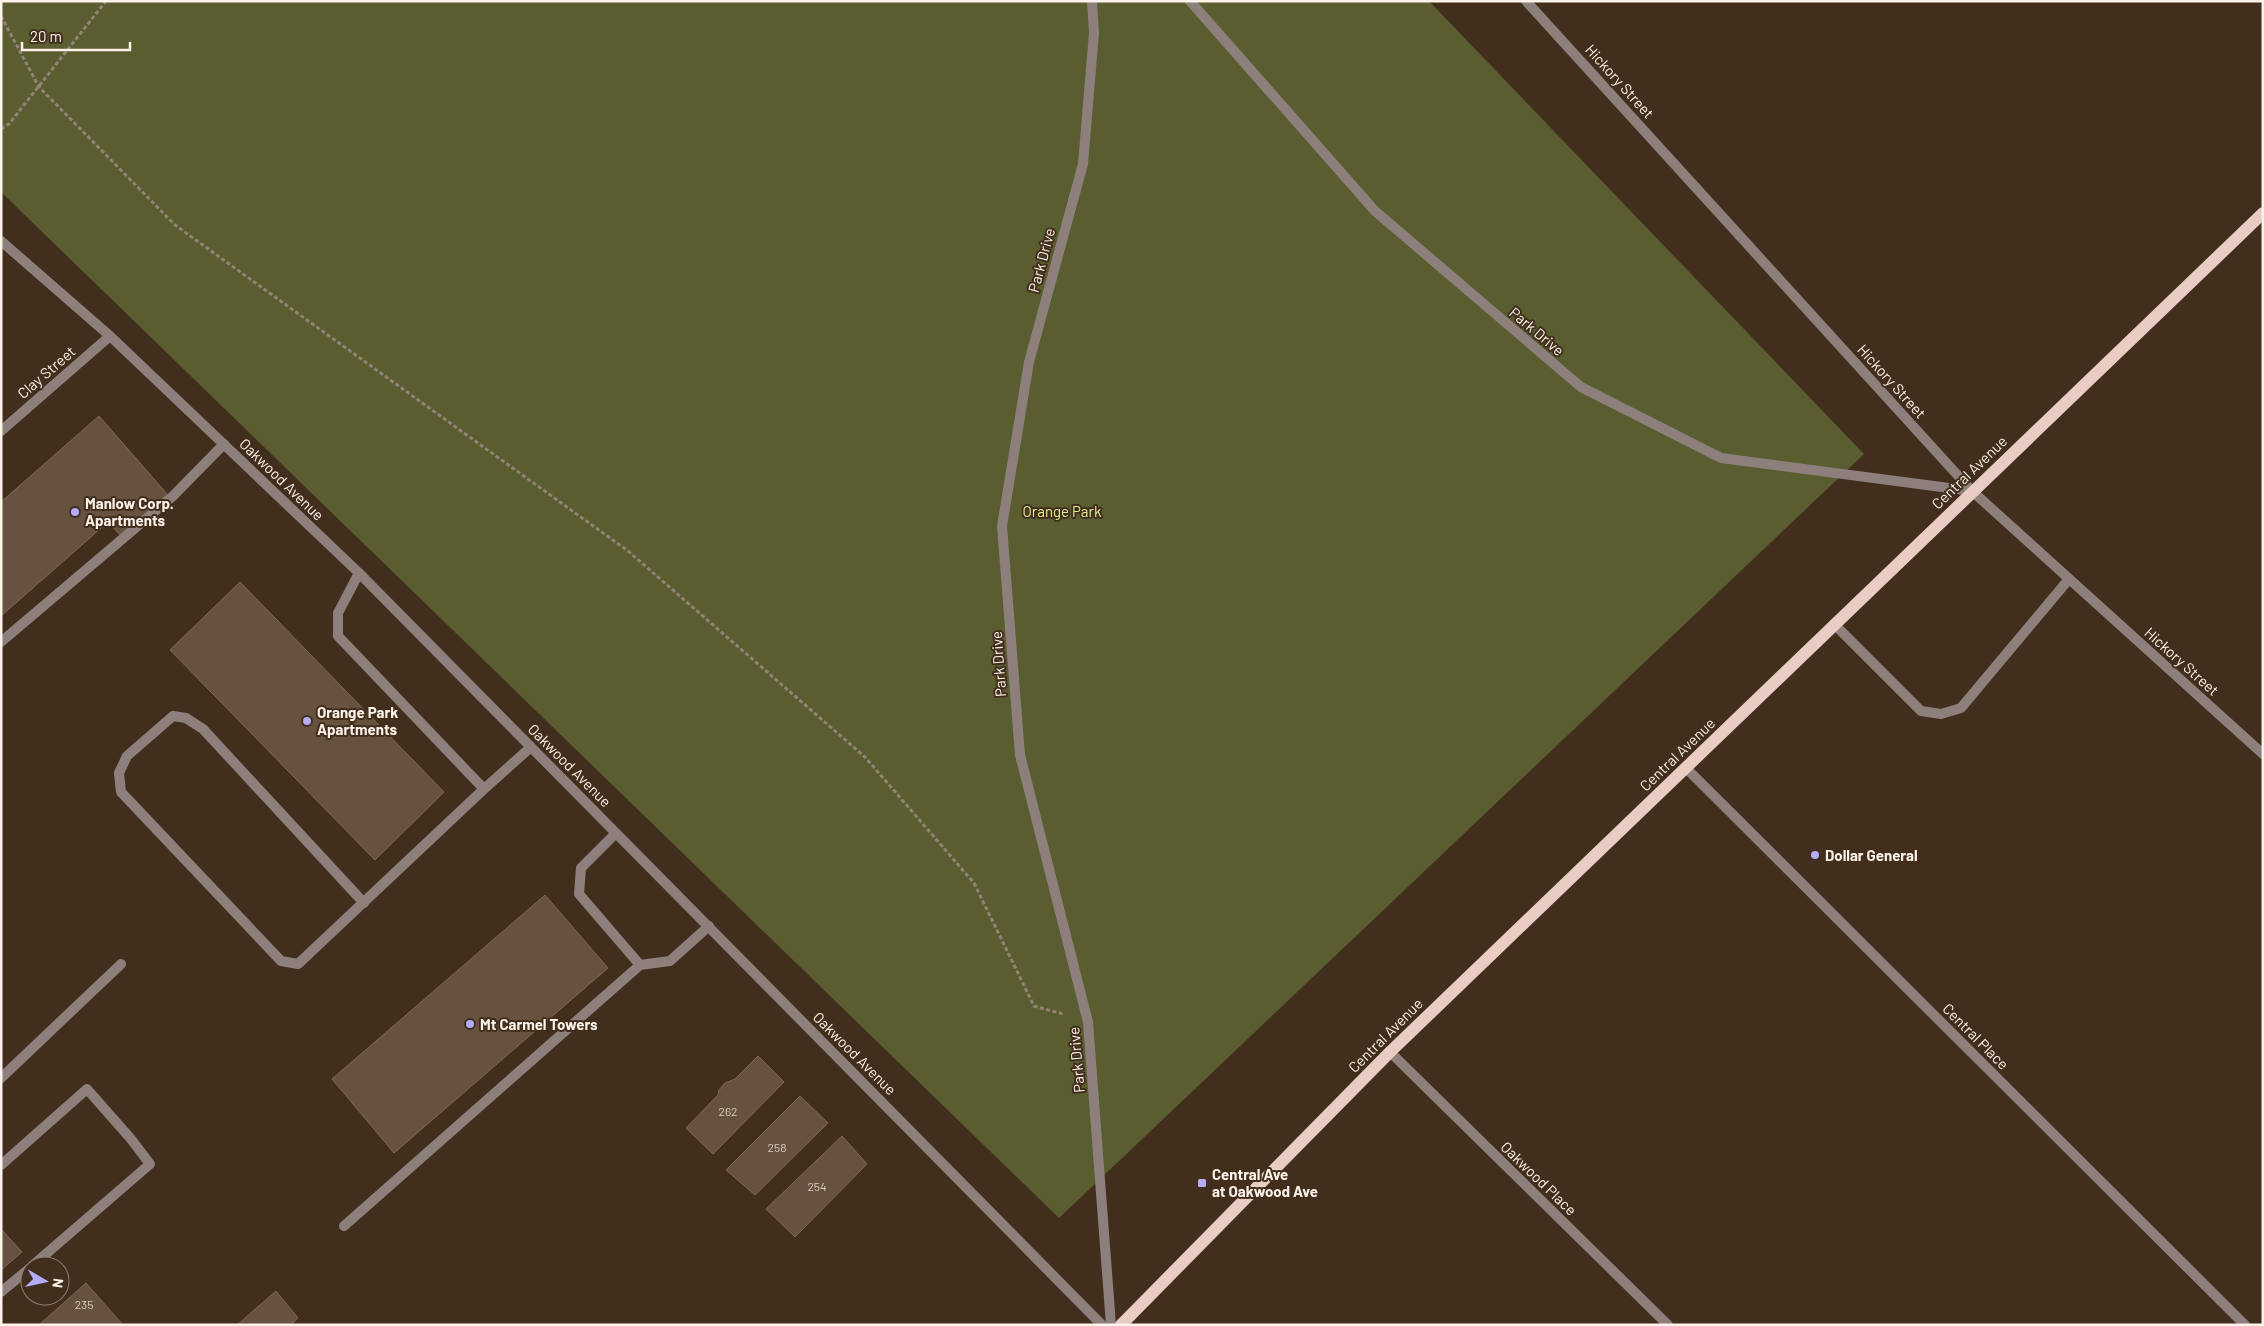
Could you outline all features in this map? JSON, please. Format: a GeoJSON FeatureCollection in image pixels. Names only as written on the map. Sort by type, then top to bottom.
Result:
{"type":"FeatureCollection","features":[{"type":"Feature","properties":{"kind":"main road","name":"Central Avenue"},"geometry":{"type":"LineString","coordinates":[[1121,1325],[1390,1052],[2263,213]]}},
{"type":"Feature","properties":{"kind":"street","name":"Park Drive"},"geometry":{"type":"LineString","coordinates":[[1092,1],[1094,33],[1083,164],[1029,362],[1002,526],[1020,755],[1088,1022],[1111,1325]]}},
{"type":"Feature","properties":{"kind":"street","name":"Park Drive"},"geometry":{"type":"LineString","coordinates":[[1190,1],[1375,211],[1581,388],[1721,458],[1972,491]]}},
{"type":"Feature","properties":{"kind":"street","name":"Hickory Street"},"geometry":{"type":"LineString","coordinates":[[1526,1],[1972,491],[2263,754]]}},
{"type":"Feature","properties":{"kind":"street","name":"Oakwood Avenue"},"geometry":{"type":"LineString","coordinates":[[1,241],[110,336],[359,573],[1102,1325]]}},
{"type":"Feature","properties":{"kind":"street","name":"Clay Street"},"geometry":{"type":"LineString","coordinates":[[1,431],[110,336]]}},
{"type":"Feature","properties":{"kind":"street"},"geometry":{"type":"LineString","coordinates":[[1,642],[173,496],[224,444]]}},
{"type":"Feature","properties":{"kind":"street"},"geometry":{"type":"LineString","coordinates":[[359,573],[338,613],[338,636],[484,789]]}},
{"type":"Feature","properties":{"kind":"street"},"geometry":{"type":"LineString","coordinates":[[1834,624],[1921,710],[1941,714],[1961,708],[2069,579]]}},
{"type":"Feature","properties":{"kind":"street"},"geometry":{"type":"LineString","coordinates":[[364,903],[203,729],[186,718],[173,716],[127,756],[119,773],[121,792],[282,961],[298,964],[364,903],[484,789],[532,747]]}},
{"type":"Feature","properties":{"kind":"street","name":"Central Place"},"geometry":{"type":"LineString","coordinates":[[1686,768],[2245,1325]]}},
{"type":"Feature","properties":{"kind":"street"},"geometry":{"type":"LineString","coordinates":[[616,833],[581,868],[579,894],[640,965]]}},
{"type":"Feature","properties":{"kind":"street"},"geometry":{"type":"LineString","coordinates":[[344,1226],[640,965],[670,961],[709,926]]}},
{"type":"Feature","properties":{"kind":"street"},"geometry":{"type":"LineString","coordinates":[[1,1078],[122,964]]}},
{"type":"Feature","properties":{"kind":"street","name":"Oakwood Place"},"geometry":{"type":"LineString","coordinates":[[1390,1052],[1668,1325]]}},
{"type":"Feature","properties":{"kind":"street"},"geometry":{"type":"LineString","coordinates":[[1,1164],[87,1089],[131,1139],[150,1164],[44,1256]]}},
{"type":"Feature","properties":{"kind":"street"},"geometry":{"type":"LineString","coordinates":[[1,1292],[20,1276]]}},
{"type":"Feature","properties":{"kind":"path"},"geometry":{"type":"LineString","coordinates":[[1,129],[9,124],[106,1]]}},
{"type":"Feature","properties":{"kind":"path"},"geometry":{"type":"LineString","coordinates":[[1,16],[39,87],[175,225],[628,551],[865,758],[974,883],[1034,1006],[1088,1022]]}},
{"type":"Feature","properties":{"kind":"green space","name":"Orange Park"},"geometry":{"type":"Polygon","coordinates":[[[1,1],[1429,1],[1864,454],[1059,1218],[1,192],[1,1]]]}},
{"type":"Feature","properties":{"kind":"building","name":"Manlow Corp. Apartments"},"geometry":{"type":"Polygon","coordinates":[[[99,416],[168,495],[121,536],[108,522],[1,616],[1,502],[99,416]]]}},
{"type":"Feature","properties":{"kind":"building","name":"Orange Park Apartments"},"geometry":{"type":"Polygon","coordinates":[[[240,582],[444,792],[375,860],[170,650],[240,582]]]}},
{"type":"Feature","properties":{"kind":"building","name":"Mt Carmel Towers"},"geometry":{"type":"Polygon","coordinates":[[[545,895],[608,968],[394,1153],[332,1079],[545,895]]]}},
{"type":"Feature","properties":{"kind":"building"},"geometry":{"type":"Polygon","coordinates":[[[758,1056],[784,1082],[713,1154],[686,1128],[718,1095],[719,1090],[725,1083],[735,1079],[758,1056]]]}},
{"type":"Feature","properties":{"kind":"building"},"geometry":{"type":"Polygon","coordinates":[[[800,1096],[828,1123],[755,1195],[726,1170],[800,1096]]]}},
{"type":"Feature","properties":{"kind":"building"},"geometry":{"type":"Polygon","coordinates":[[[842,1136],[867,1164],[795,1237],[766,1209],[842,1136]]]}},
{"type":"Feature","properties":{"kind":"building"},"geometry":{"type":"Polygon","coordinates":[[[1,1229],[22,1252],[1,1270],[1,1229]]]}},
{"type":"Feature","properties":{"kind":"building"},"geometry":{"type":"Polygon","coordinates":[[[86,1283],[123,1325],[39,1325],[60,1306],[70,1306],[70,1297],[86,1283]]]}},
{"type":"Feature","properties":{"kind":"building"},"geometry":{"type":"Polygon","coordinates":[[[276,1291],[298,1318],[291,1325],[237,1325],[276,1291]]]}},
{"type":"Feature","properties":{"kind":"place","name":"Manlow Corp. Apartments"},"geometry":{"type":"Point","coordinates":[75,512]}},
{"type":"Feature","properties":{"kind":"place","name":"Orange Park Apartments"},"geometry":{"type":"Point","coordinates":[307,721]}},
{"type":"Feature","properties":{"kind":"place","name":"Dollar General"},"geometry":{"type":"Point","coordinates":[1815,855]}},
{"type":"Feature","properties":{"kind":"place","name":"Mt Carmel Towers"},"geometry":{"type":"Point","coordinates":[470,1024]}},
{"type":"Feature","properties":{"kind":"place","name":"Central Ave at Oakwood Ave"},"geometry":{"type":"Point","coordinates":[1202,1183]}}]}
